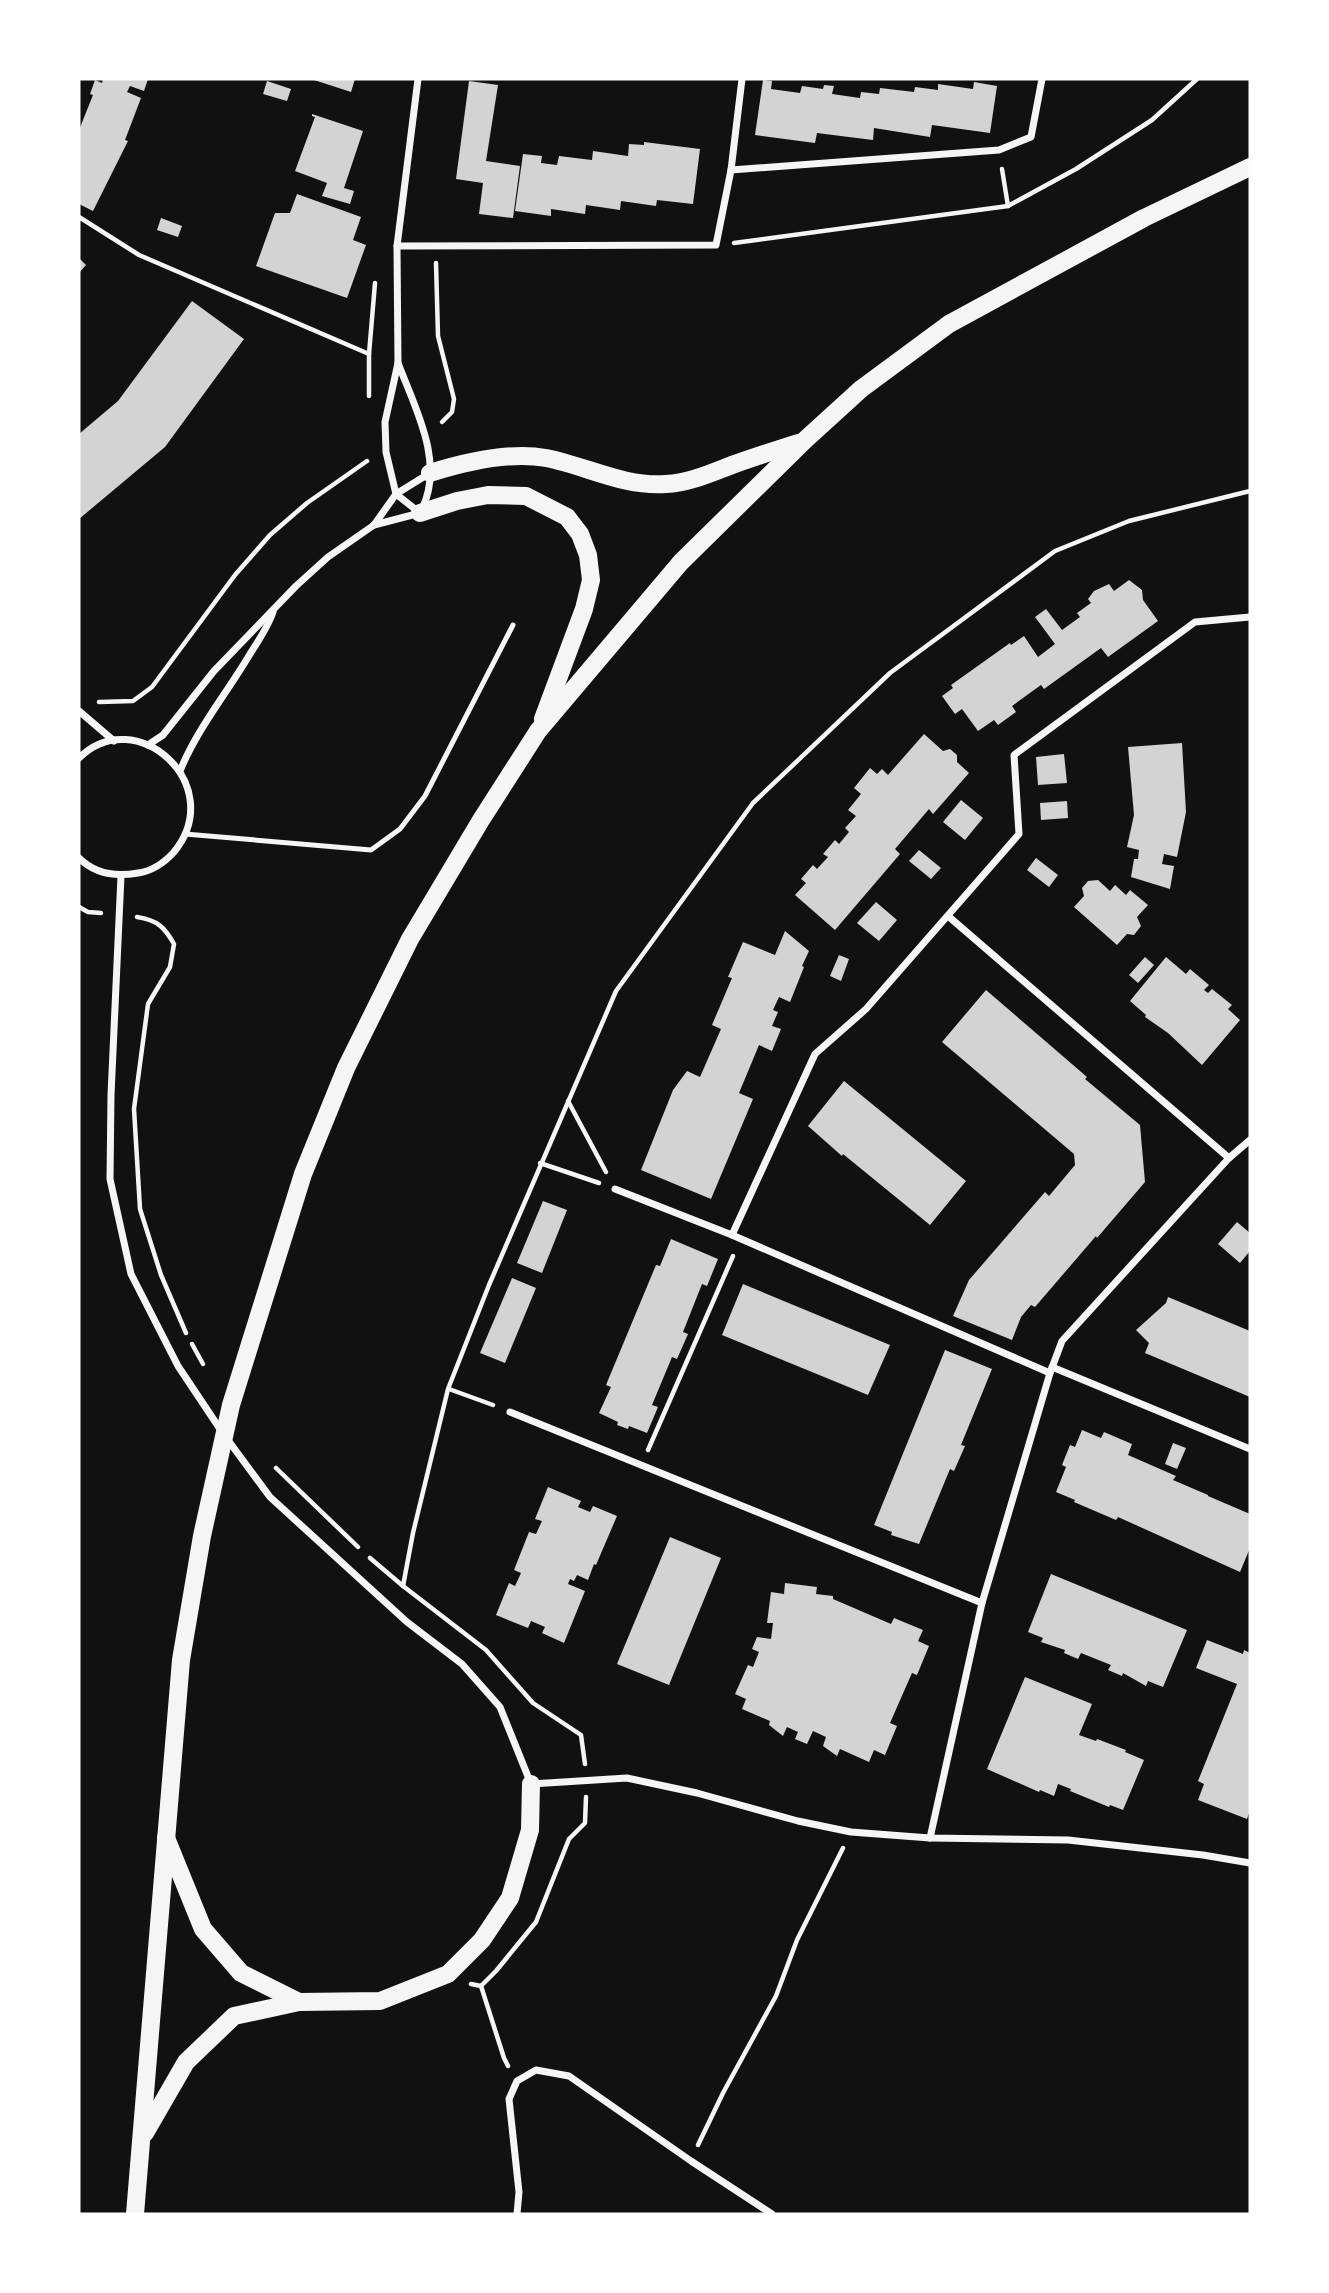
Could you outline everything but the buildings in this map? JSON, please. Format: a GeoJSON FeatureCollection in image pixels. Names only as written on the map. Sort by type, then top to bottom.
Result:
{"type":"FeatureCollection","features":[{"type":"Feature","properties":{"kind":"main road"},"geometry":{"type":"LineString","coordinates":[[135,2214],[181,1660],[202,1536],[231,1405],[303,1174],[346,1068],[410,939],[538,731],[681,562],[805,440],[861,389],[949,324],[1144,218],[1250,167]]}},
{"type":"Feature","properties":{"kind":"main road"},"geometry":{"type":"LineString","coordinates":[[430,473],[463,463],[503,457],[545,458],[616,479],[667,485],[701,477],[805,440]]}},
{"type":"Feature","properties":{"kind":"main road"},"geometry":{"type":"LineString","coordinates":[[420,513],[457,501],[488,495],[526,496],[567,517],[580,534],[588,555],[592,580],[584,609],[538,731]]}},
{"type":"Feature","properties":{"kind":"main road"},"geometry":{"type":"LineString","coordinates":[[142,2139],[186,2062],[234,2016],[299,2002],[380,2001],[448,1974],[482,1940],[510,1898],[530,1830],[531,1784]]}},
{"type":"Feature","properties":{"kind":"main road"},"geometry":{"type":"LineString","coordinates":[[165,1835],[203,1929],[241,1973],[299,2002]]}},
{"type":"Feature","properties":{"kind":"street"},"geometry":{"type":"LineString","coordinates":[[418,79],[397,246],[398,363],[385,422],[386,452],[396,494],[420,513]]}},
{"type":"Feature","properties":{"kind":"street"},"geometry":{"type":"LineString","coordinates":[[397,246],[716,245],[731,170],[742,79]]}},
{"type":"Feature","properties":{"kind":"street"},"geometry":{"type":"LineString","coordinates":[[731,170],[999,150],[1031,137],[1042,79]]}},
{"type":"Feature","properties":{"kind":"street"},"geometry":{"type":"LineString","coordinates":[[374,525],[420,513],[427,499],[430,473],[426,433],[398,363]]}},
{"type":"Feature","properties":{"kind":"street"},"geometry":{"type":"LineString","coordinates":[[148,745],[163,734],[214,671],[296,586],[328,557],[374,525],[396,494],[430,473]]}},
{"type":"Feature","properties":{"kind":"street"},"geometry":{"type":"LineString","coordinates":[[180,771],[189,750],[257,643],[274,610]]}},
{"type":"Feature","properties":{"kind":"street"},"geometry":{"type":"LineString","coordinates":[[732,1235],[815,1054],[866,1009],[1019,834],[1014,755],[1195,622],[1250,617]]}},
{"type":"Feature","properties":{"kind":"street"},"geometry":{"type":"LineString","coordinates":[[79,711],[114,741]]}},
{"type":"Feature","properties":{"kind":"street"},"geometry":{"type":"LineString","coordinates":[[79,758],[99,745],[114,741],[132,741],[148,745],[168,756],[180,771],[190,793],[191,818],[183,841],[167,860],[146,872],[121,876],[102,872],[79,858]]}},
{"type":"Feature","properties":{"kind":"street"},"geometry":{"type":"LineString","coordinates":[[121,876],[110,1179],[131,1274],[178,1366],[270,1497],[397,1613],[462,1664],[500,1707],[531,1784],[627,1777],[797,1821],[851,1832],[930,1838],[1068,1840],[1203,1854],[1250,1863]]}},
{"type":"Feature","properties":{"kind":"street"},"geometry":{"type":"LineString","coordinates":[[948,916],[1230,1158]]}},
{"type":"Feature","properties":{"kind":"street"},"geometry":{"type":"LineString","coordinates":[[930,1838],[982,1603],[1062,1341],[1230,1158],[1250,1140]]}},
{"type":"Feature","properties":{"kind":"street"},"geometry":{"type":"LineString","coordinates":[[615,1189],[732,1235],[1051,1370],[1250,1449]]}},
{"type":"Feature","properties":{"kind":"street"},"geometry":{"type":"LineString","coordinates":[[510,1412],[982,1603]]}},
{"type":"Feature","properties":{"kind":"street"},"geometry":{"type":"LineString","coordinates":[[517,2214],[519,2192],[509,2099],[517,2081],[536,2070],[569,2076],[772,2214]]}},
{"type":"Feature","properties":{"kind":"lane"},"geometry":{"type":"LineString","coordinates":[[185,834],[371,850],[400,829],[425,796],[513,625]]}},
{"type":"Feature","properties":{"kind":"path"},"geometry":{"type":"LineString","coordinates":[[716,245],[1008,206],[1076,169],[1152,120],[1198,79]]}},
{"type":"Feature","properties":{"kind":"path"},"geometry":{"type":"LineString","coordinates":[[999,150],[1008,206]]}},
{"type":"Feature","properties":{"kind":"path"},"geometry":{"type":"LineString","coordinates":[[79,217],[139,256],[369,354]]}},
{"type":"Feature","properties":{"kind":"path"},"geometry":{"type":"LineString","coordinates":[[426,433],[452,412],[454,398],[438,336],[435,246]]}},
{"type":"Feature","properties":{"kind":"path"},"geometry":{"type":"LineString","coordinates":[[368,408],[369,354],[376,278]]}},
{"type":"Feature","properties":{"kind":"path"},"geometry":{"type":"LineString","coordinates":[[367,463],[368,449]]}},
{"type":"Feature","properties":{"kind":"path"},"geometry":{"type":"LineString","coordinates":[[91,702],[133,701],[152,687],[235,575],[270,535],[307,503],[386,452]]}},
{"type":"Feature","properties":{"kind":"path"},"geometry":{"type":"LineString","coordinates":[[403,1586],[448,1389],[489,1285],[616,991],[753,803],[890,673],[1055,551],[1129,521],[1250,491]]}},
{"type":"Feature","properties":{"kind":"path"},"geometry":{"type":"LineString","coordinates":[[79,907],[88,912],[144,918],[165,928],[174,944],[170,967],[148,1004],[134,1110],[141,1209],[161,1275],[188,1338]]}},
{"type":"Feature","properties":{"kind":"path"},"geometry":{"type":"LineString","coordinates":[[568,1101],[615,1189]]}},
{"type":"Feature","properties":{"kind":"path"},"geometry":{"type":"LineString","coordinates":[[541,1163],[615,1189]]}},
{"type":"Feature","properties":{"kind":"path"},"geometry":{"type":"LineString","coordinates":[[642,1465],[741,1239]]}},
{"type":"Feature","properties":{"kind":"path"},"geometry":{"type":"LineString","coordinates":[[448,1389],[510,1412]]}},
{"type":"Feature","properties":{"kind":"path"},"geometry":{"type":"LineString","coordinates":[[279,1471],[364,1553],[486,1650],[533,1703],[581,1735],[587,1779]]}},
{"type":"Feature","properties":{"kind":"path"},"geometry":{"type":"LineString","coordinates":[[691,2161],[723,2093],[776,1996],[797,1940],[851,1832]]}},
{"type":"Feature","properties":{"kind":"path"},"geometry":{"type":"LineString","coordinates":[[481,1986],[503,2058],[517,2081]]}}]}
